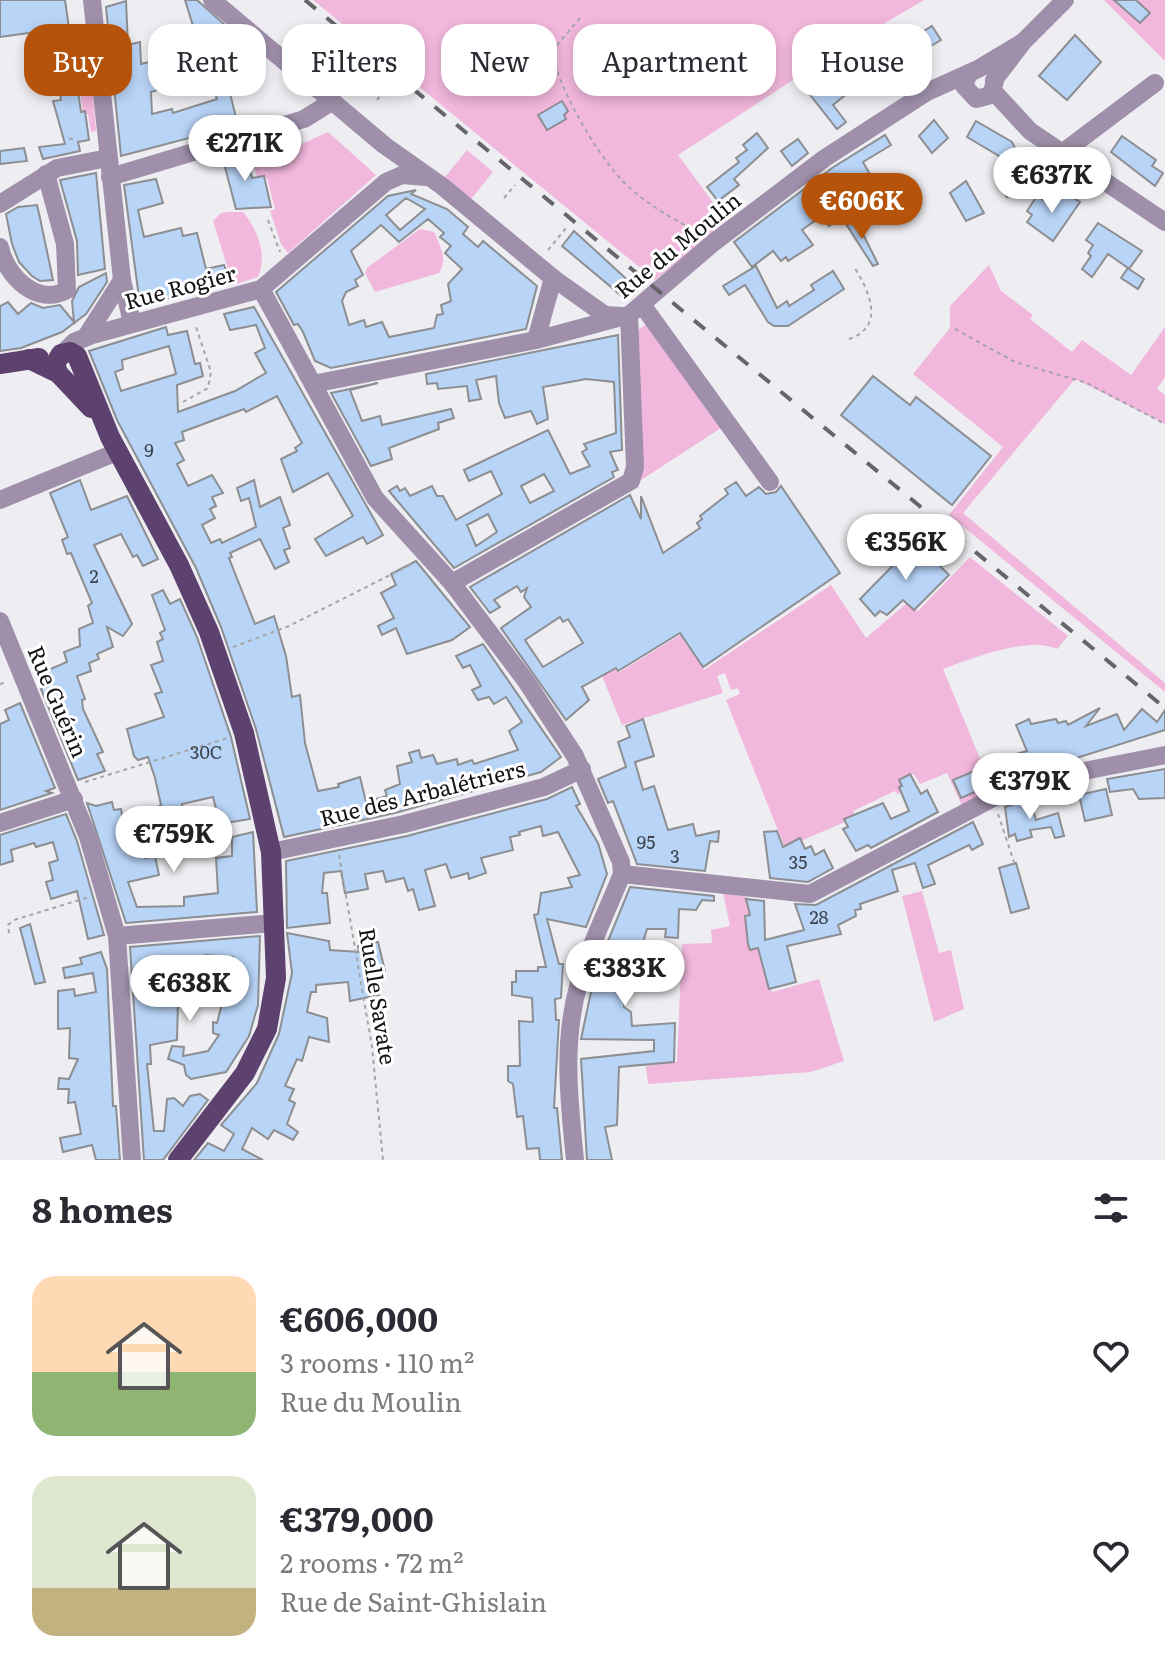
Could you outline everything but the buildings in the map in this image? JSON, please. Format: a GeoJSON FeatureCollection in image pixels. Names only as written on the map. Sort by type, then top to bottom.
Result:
{"type":"FeatureCollection","features":[{"type":"Feature","properties":{"kind":"main road"},"geometry":{"type":"LineString","coordinates":[[0,364],[29,359],[67,364],[82,397],[114,444],[179,565],[217,653],[244,733],[271,852],[275,986],[260,1046],[245,1073],[178,1160]]}},
{"type":"Feature","properties":{"kind":"street"},"geometry":{"type":"LineString","coordinates":[[92,0],[122,280],[132,323]]}},
{"type":"Feature","properties":{"kind":"street"},"geometry":{"type":"LineString","coordinates":[[212,0],[384,145],[553,278],[605,315],[636,311]]}},
{"type":"Feature","properties":{"kind":"street","name":"Rue du Moulin"},"geometry":{"type":"LineString","coordinates":[[313,384],[536,340],[636,311],[713,243],[825,158],[904,109],[980,84],[1065,0]]}},
{"type":"Feature","properties":{"kind":"street"},"geometry":{"type":"LineString","coordinates":[[1062,153],[1162,81]]}},
{"type":"Feature","properties":{"kind":"street"},"geometry":{"type":"LineString","coordinates":[[980,84],[1030,131],[1165,222]]}},
{"type":"Feature","properties":{"kind":"street"},"geometry":{"type":"LineString","coordinates":[[0,204],[57,168],[109,167],[304,119],[333,101]]}},
{"type":"Feature","properties":{"kind":"street"},"geometry":{"type":"LineString","coordinates":[[384,145],[394,175],[471,211]]}},
{"type":"Feature","properties":{"kind":"street"},"geometry":{"type":"LineString","coordinates":[[0,247],[13,276],[33,291],[55,296],[67,290],[65,244],[46,174]]}},
{"type":"Feature","properties":{"kind":"street"},"geometry":{"type":"LineString","coordinates":[[394,175],[426,177]]}},
{"type":"Feature","properties":{"kind":"street","name":"Rue Rogier"},"geometry":{"type":"LineString","coordinates":[[67,364],[71,344],[88,336],[261,289],[394,175]]}},
{"type":"Feature","properties":{"kind":"street"},"geometry":{"type":"LineString","coordinates":[[536,340],[553,278]]}},
{"type":"Feature","properties":{"kind":"street"},"geometry":{"type":"LineString","coordinates":[[88,336],[122,280]]}},
{"type":"Feature","properties":{"kind":"street"},"geometry":{"type":"LineString","coordinates":[[261,289],[375,498],[452,583],[526,681],[582,769],[621,862],[622,874],[579,982],[569,1040],[568,1090],[575,1160]]}},
{"type":"Feature","properties":{"kind":"street"},"geometry":{"type":"LineString","coordinates":[[636,311],[770,482]]}},
{"type":"Feature","properties":{"kind":"street"},"geometry":{"type":"LineString","coordinates":[[452,583],[631,481],[635,467],[636,311]]}},
{"type":"Feature","properties":{"kind":"street"},"geometry":{"type":"LineString","coordinates":[[0,500],[114,444]]}},
{"type":"Feature","properties":{"kind":"street","name":"Rue Guérin"},"geometry":{"type":"LineString","coordinates":[[0,621],[72,793],[117,936],[132,1160]]}},
{"type":"Feature","properties":{"kind":"street"},"geometry":{"type":"LineString","coordinates":[[622,874],[810,894],[993,798],[1079,772],[1165,755]]}},
{"type":"Feature","properties":{"kind":"street","name":"Rue des Arbalétriers"},"geometry":{"type":"LineString","coordinates":[[271,852],[544,787],[582,769]]}},
{"type":"Feature","properties":{"kind":"street"},"geometry":{"type":"LineString","coordinates":[[0,823],[72,793]]}},
{"type":"Feature","properties":{"kind":"street"},"geometry":{"type":"LineString","coordinates":[[117,936],[275,923]]}},
{"type":"Feature","properties":{"kind":"path"},"geometry":{"type":"LineString","coordinates":[[580,18],[553,50],[554,65],[565,90],[619,177],[680,225],[698,231],[713,243]]}},
{"type":"Feature","properties":{"kind":"path"},"geometry":{"type":"LineString","coordinates":[[377,100],[380,96]]}},
{"type":"Feature","properties":{"kind":"path"},"geometry":{"type":"LineString","coordinates":[[69,139],[77,138]]}},
{"type":"Feature","properties":{"kind":"path"},"geometry":{"type":"LineString","coordinates":[[504,198],[515,185]]}},
{"type":"Feature","properties":{"kind":"path"},"geometry":{"type":"LineString","coordinates":[[268,220],[285,268]]}},
{"type":"Feature","properties":{"kind":"path"},"geometry":{"type":"LineString","coordinates":[[548,250],[566,228]]}},
{"type":"Feature","properties":{"kind":"path"},"geometry":{"type":"LineString","coordinates":[[849,339],[864,330],[872,309],[867,287],[854,267]]}},
{"type":"Feature","properties":{"kind":"path"},"geometry":{"type":"LineString","coordinates":[[183,402],[208,388],[212,378],[189,308]]}},
{"type":"Feature","properties":{"kind":"path"},"geometry":{"type":"LineString","coordinates":[[955,329],[1015,362],[1112,394],[1165,424]]}},
{"type":"Feature","properties":{"kind":"path"},"geometry":{"type":"LineString","coordinates":[[217,653],[289,626],[428,556]]}},
{"type":"Feature","properties":{"kind":"path"},"geometry":{"type":"LineString","coordinates":[[72,793],[244,733]]}},
{"type":"Feature","properties":{"kind":"path"},"geometry":{"type":"LineString","coordinates":[[993,798],[1014,862]]}},
{"type":"Feature","properties":{"kind":"path","name":"Ruelle Savate"},"geometry":{"type":"LineString","coordinates":[[335,838],[372,1047],[383,1160]]}},
{"type":"Feature","properties":{"kind":"path"},"geometry":{"type":"LineString","coordinates":[[9,933],[8,925],[14,920],[105,892]]}},
{"type":"Feature","properties":{"kind":"shaded area"},"geometry":{"type":"Polygon","coordinates":[[[313,0],[924,0],[883,24],[792,24],[792,81],[776,91],[776,24],[573,24],[573,96],[769,96],[678,155],[727,221],[655,280],[425,92],[425,24],[342,24],[313,0]]]}},
{"type":"Feature","properties":{"kind":"shaded area"},"geometry":{"type":"Polygon","coordinates":[[[1104,0],[1165,0],[1165,61],[1104,0]]]}},
{"type":"Feature","properties":{"kind":"shaded area"},"geometry":{"type":"Polygon","coordinates":[[[81,96],[93,96],[96,131],[91,132],[88,114],[83,114],[81,96]]]}},
{"type":"Feature","properties":{"kind":"shaded area"},"geometry":{"type":"Polygon","coordinates":[[[328,132],[376,175],[288,253],[281,244],[270,211],[275,209],[267,178],[258,180],[249,148],[279,140],[284,152],[328,132]]]}},
{"type":"Feature","properties":{"kind":"shaded area"},"geometry":{"type":"Polygon","coordinates":[[[467,150],[493,172],[471,199],[445,177],[467,150]]]}},
{"type":"Feature","properties":{"kind":"shaded area"},"geometry":{"type":"Polygon","coordinates":[[[243,212],[248,219],[257,234],[262,260],[258,277],[233,285],[213,221],[221,213],[243,212]]]}},
{"type":"Feature","properties":{"kind":"shaded area"},"geometry":{"type":"Polygon","coordinates":[[[420,229],[434,232],[439,242],[443,258],[439,273],[375,292],[365,273],[367,268],[420,229]]]}},
{"type":"Feature","properties":{"kind":"shaded area"},"geometry":{"type":"Polygon","coordinates":[[[989,265],[1001,291],[1033,315],[1030,319],[1072,352],[1082,340],[1131,375],[1165,327],[1165,377],[1157,389],[1165,395],[1165,424],[1075,379],[963,513],[1165,683],[1165,692],[949,515],[1003,447],[913,374],[950,328],[950,306],[989,265]]]}},
{"type":"Feature","properties":{"kind":"shaded area"},"geometry":{"type":"Polygon","coordinates":[[[647,324],[721,428],[641,480],[633,333],[647,324]]]}},
{"type":"Feature","properties":{"kind":"shaded area"},"geometry":{"type":"Polygon","coordinates":[[[970,557],[1068,636],[1057,649],[1032,645],[1017,647],[985,654],[943,669],[996,797],[965,812],[947,773],[920,784],[914,774],[906,778],[911,788],[898,794],[895,791],[853,811],[856,817],[785,848],[726,700],[740,694],[738,688],[731,690],[725,673],[717,676],[723,693],[622,725],[602,676],[615,668],[618,673],[680,635],[704,670],[831,585],[866,638],[908,602],[918,611],[970,557]]]}},
{"type":"Feature","properties":{"kind":"shaded area"},"geometry":{"type":"Polygon","coordinates":[[[922,891],[939,953],[951,950],[964,1009],[934,1022],[902,896],[922,891]]]}},
{"type":"Feature","properties":{"kind":"shaded area"},"geometry":{"type":"Polygon","coordinates":[[[723,893],[747,897],[772,992],[819,979],[844,1061],[811,1072],[648,1084],[646,1066],[677,1062],[682,944],[712,943],[711,930],[730,926],[723,893]]]}},
{"type":"Feature","properties":{"kind":"railway"},"geometry":{"type":"LineString","coordinates":[[305,0],[1165,708]]}}]}
